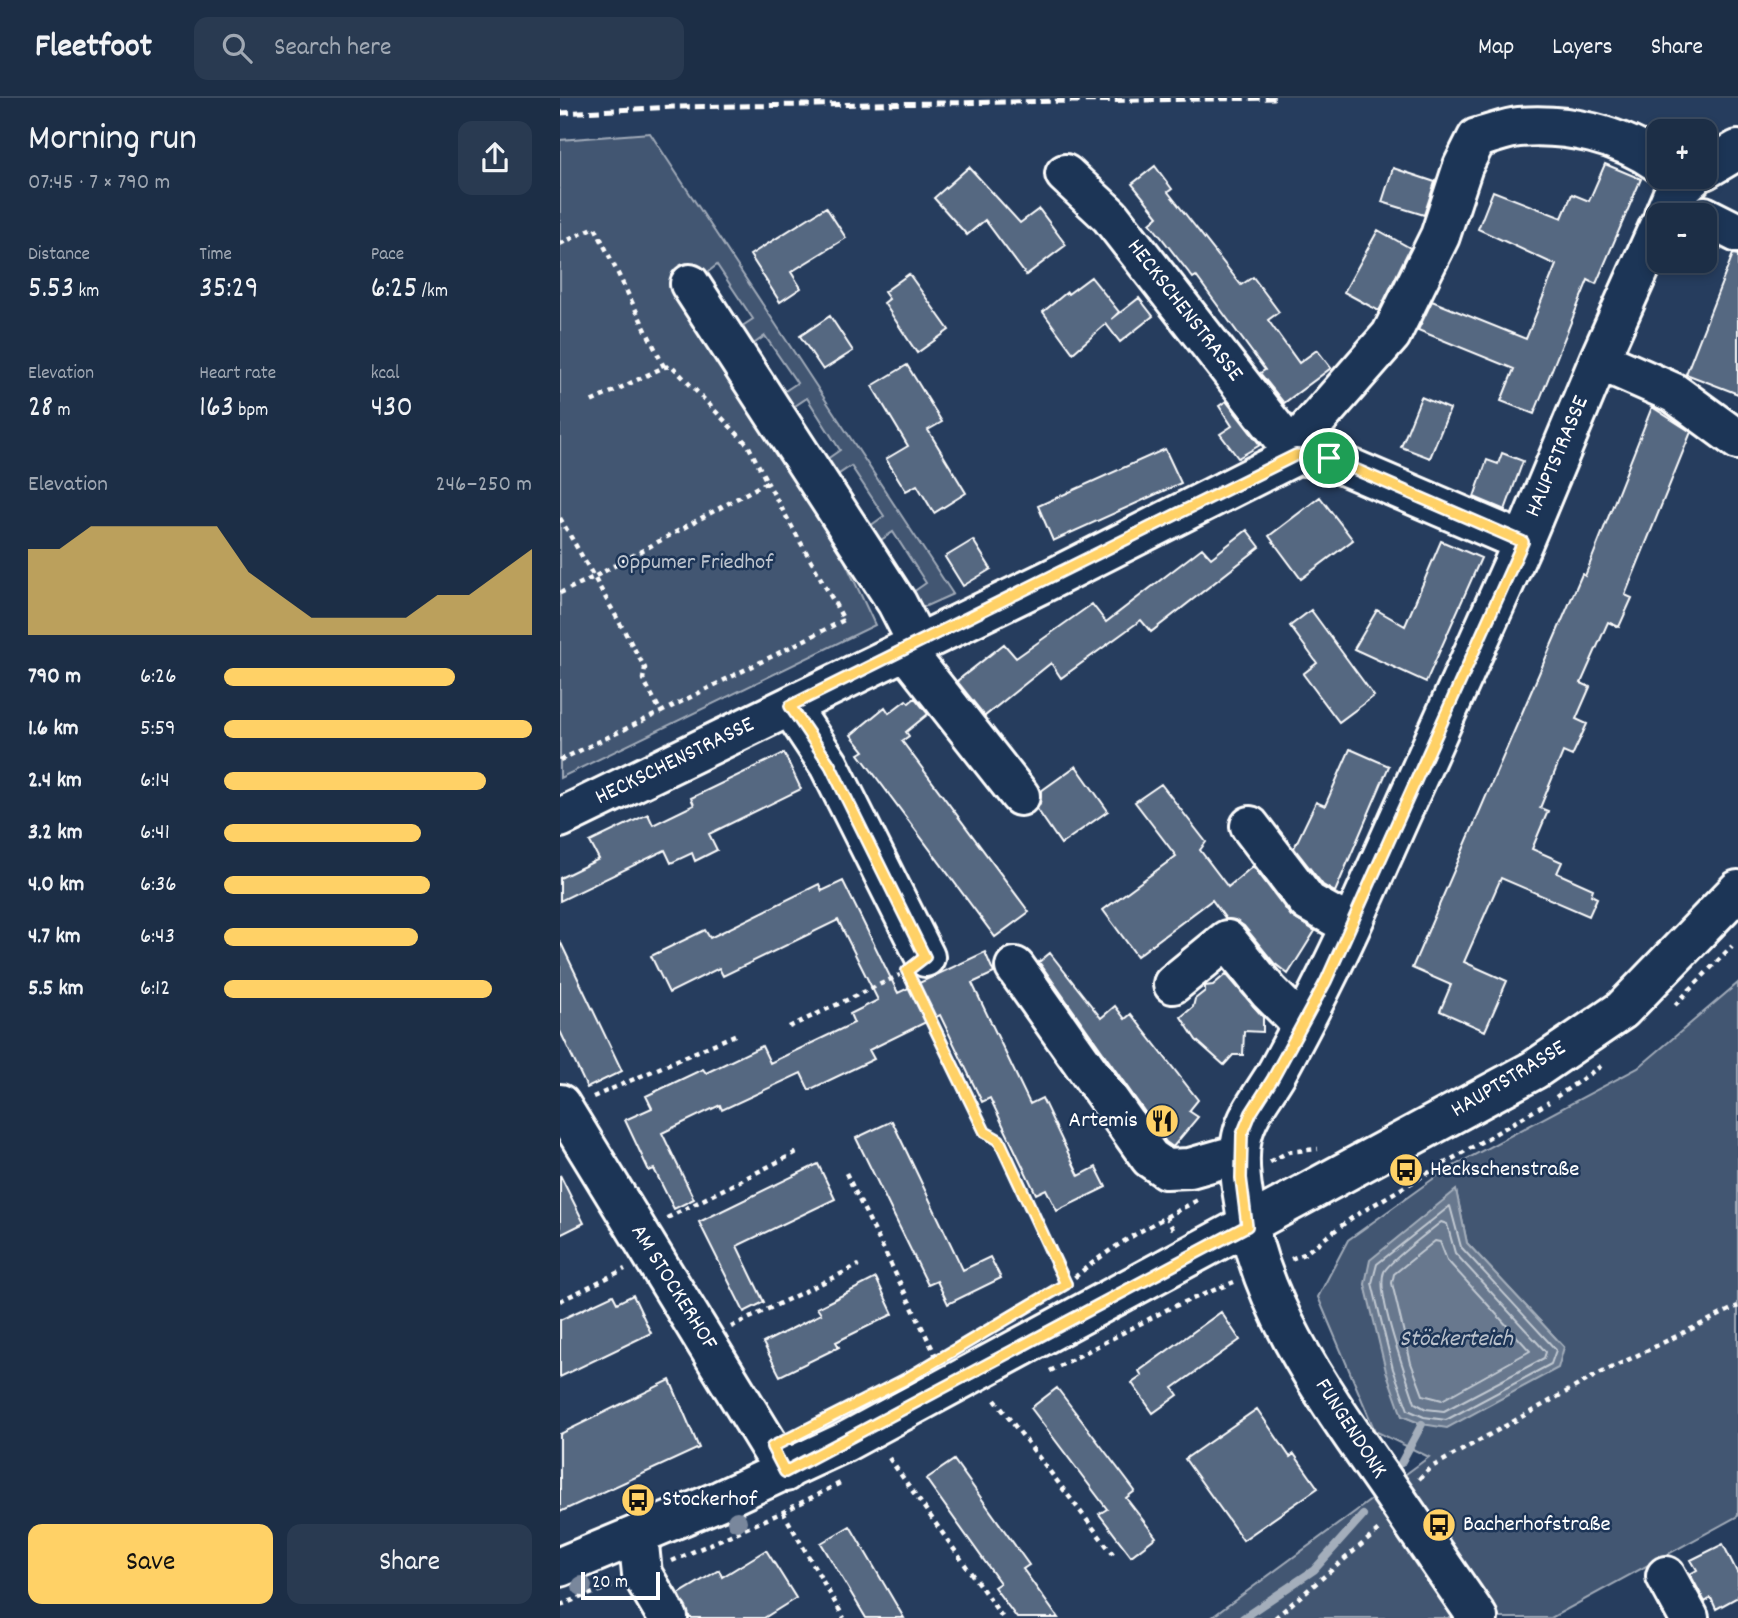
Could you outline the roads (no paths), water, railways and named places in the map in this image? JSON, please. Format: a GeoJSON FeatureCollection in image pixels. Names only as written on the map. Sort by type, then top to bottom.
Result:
{"type":"FeatureCollection","features":[{"type":"Feature","properties":{"kind":"street"},"geometry":{"type":"LineString","coordinates":[[1523,542],[1329,458],[1296,455],[1306,432],[1391,335],[1440,236],[1464,166],[1477,138],[1517,127],[1577,128],[1645,152],[1682,194],[1738,233]]}},
{"type":"Feature","properties":{"kind":"street"},"geometry":{"type":"LineString","coordinates":[[1682,194],[1738,149]]}},
{"type":"Feature","properties":{"kind":"street","name":"HECKSCHENSTRASSE"},"geometry":{"type":"LineString","coordinates":[[560,818],[1296,455],[1110,216],[1065,174]]}},
{"type":"Feature","properties":{"kind":"street","name":"HAUPTSTRASSE"},"geometry":{"type":"LineString","coordinates":[[1247,1226],[1240,1166],[1242,1135],[1251,1113],[1302,1026],[1351,926],[1523,542],[1599,360],[1682,194]]}},
{"type":"Feature","properties":{"kind":"street"},"geometry":{"type":"LineString","coordinates":[[690,284],[897,603],[911,647],[1020,796]]}},
{"type":"Feature","properties":{"kind":"street"},"geometry":{"type":"LineString","coordinates":[[1599,360],[1674,393],[1738,440]]}},
{"type":"Feature","properties":{"kind":"street"},"geometry":{"type":"LineString","coordinates":[[790,706],[830,765],[916,964]]}},
{"type":"Feature","properties":{"kind":"street"},"geometry":{"type":"LineString","coordinates":[[1250,826],[1308,902],[1351,926]]}},
{"type":"Feature","properties":{"kind":"street","name":"HAUPTSTRASSE"},"geometry":{"type":"LineString","coordinates":[[560,1567],[785,1472],[1534,1070],[1622,1010],[1738,890]]}},
{"type":"Feature","properties":{"kind":"street"},"geometry":{"type":"LineString","coordinates":[[1173,984],[1227,940],[1269,992],[1302,1026]]}},
{"type":"Feature","properties":{"kind":"street"},"geometry":{"type":"LineString","coordinates":[[1015,967],[1150,1157],[1166,1169],[1240,1166]]}},
{"type":"Feature","properties":{"kind":"street","name":"AM STOCKERHOF"},"geometry":{"type":"LineString","coordinates":[[561,1107],[785,1472]]}},
{"type":"Feature","properties":{"kind":"street","name":"FUNGENDONK"},"geometry":{"type":"LineString","coordinates":[[1247,1226],[1261,1271],[1283,1321],[1336,1408],[1478,1618]]}},
{"type":"Feature","properties":{"kind":"street"},"geometry":{"type":"LineString","coordinates":[[638,1535],[642,1574],[668,1618]]}},
{"type":"Feature","properties":{"kind":"street"},"geometry":{"type":"LineString","coordinates":[[1666,1576],[1689,1618]]}},
{"type":"Feature","properties":{"kind":"water","name":"Stöckerteich"},"geometry":{"type":"Polygon","coordinates":[[[1456,1190],[1467,1243],[1564,1347],[1558,1368],[1447,1428],[1422,1424],[1402,1416],[1386,1371],[1365,1284],[1370,1260],[1456,1190]]]}},
{"type":"Feature","properties":{"kind":"waterway"},"geometry":{"type":"LineString","coordinates":[[1401,1463],[1422,1424]]}},
{"type":"Feature","properties":{"kind":"waterway"},"geometry":{"type":"LineString","coordinates":[[1243,1618],[1314,1570],[1363,1515]]}},
{"type":"Feature","properties":{"kind":"railway"},"geometry":{"type":"LineString","coordinates":[[560,113],[673,107],[1275,98]]}},
{"type":"Feature","properties":{"kind":"place","name":"Artemis"},"geometry":{"type":"Point","coordinates":[1162,1121]}},
{"type":"Feature","properties":{"kind":"place","name":"Heckschenstraße"},"geometry":{"type":"Point","coordinates":[1406,1170]}},
{"type":"Feature","properties":{"kind":"place","name":"Stockerhof"},"geometry":{"type":"Point","coordinates":[638,1500]}},
{"type":"Feature","properties":{"kind":"place","name":"Bacherhofstraße"},"geometry":{"type":"Point","coordinates":[1439,1525]}},
{"type":"Feature","properties":{"kind":"park label","name":"Oppumer Friedhof"},"geometry":{"type":"Point","coordinates":[695,563]}}]}
